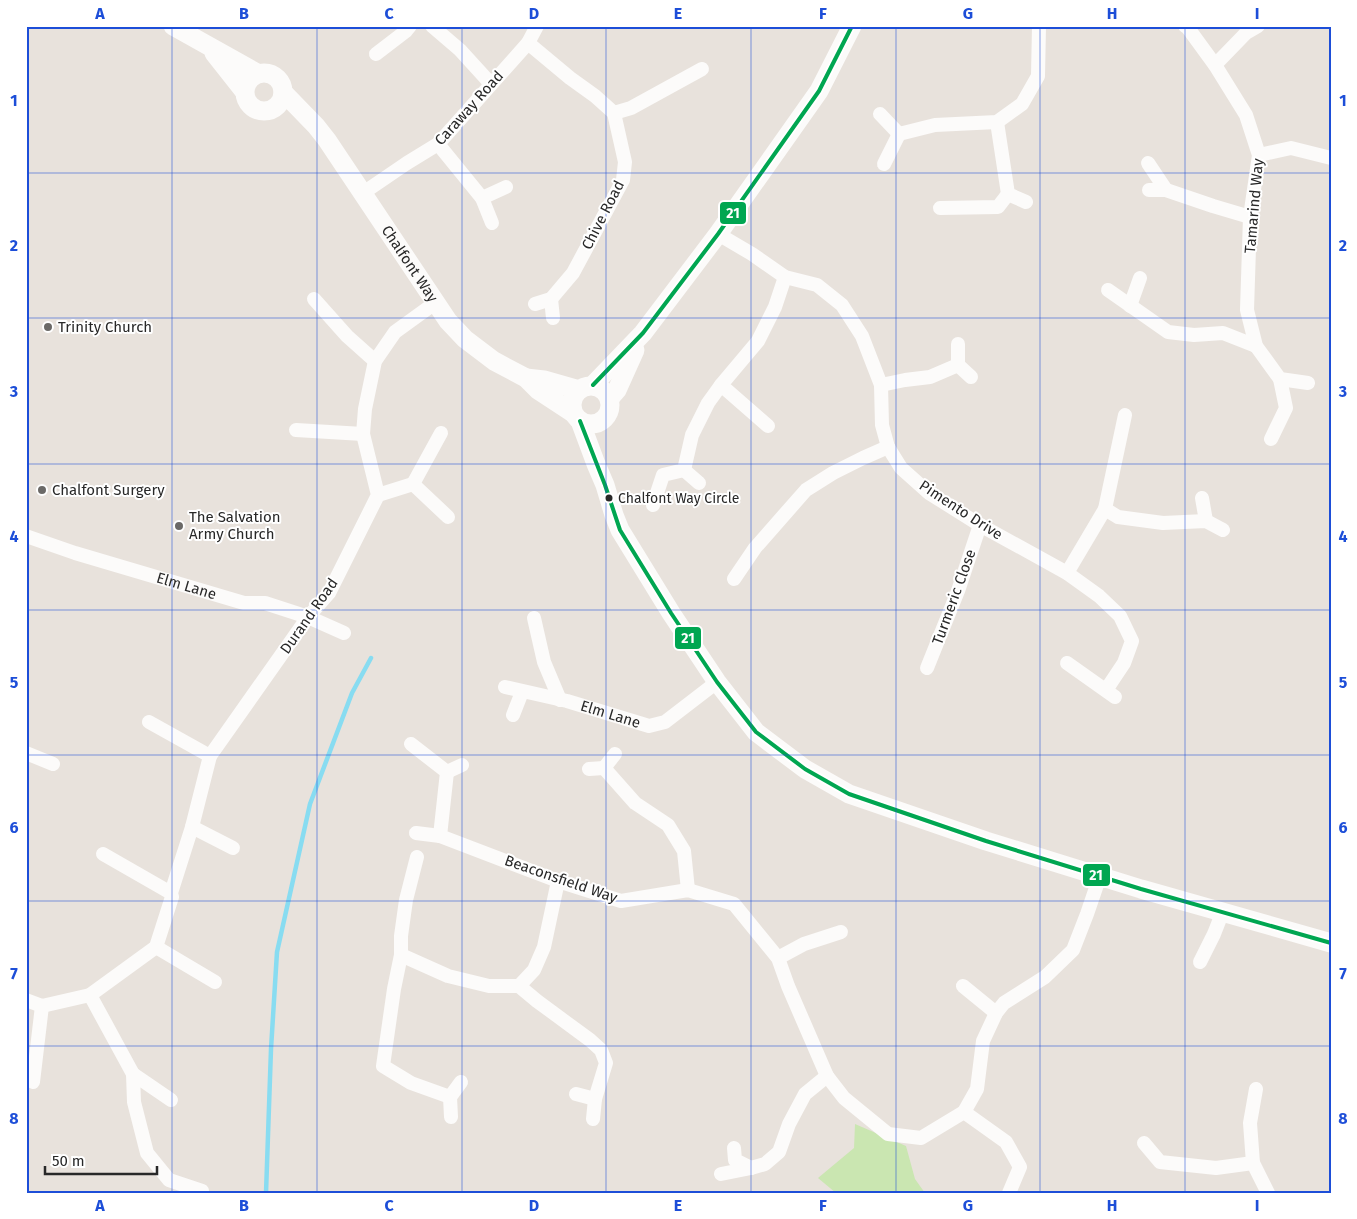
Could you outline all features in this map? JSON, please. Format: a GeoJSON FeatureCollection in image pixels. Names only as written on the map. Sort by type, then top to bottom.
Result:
{"type":"FeatureCollection","features":[{"type":"Feature","properties":{"kind":"street"},"geometry":{"type":"LineString","coordinates":[[173,26],[257,73],[270,73],[275,76],[282,86],[278,100],[264,111],[253,108],[245,99],[245,86],[248,80],[257,73]]}},
{"type":"Feature","properties":{"kind":"street"},"geometry":{"type":"LineString","coordinates":[[376,54],[410,26]]}},
{"type":"Feature","properties":{"kind":"street"},"geometry":{"type":"LineString","coordinates":[[432,26],[460,50],[491,84]]}},
{"type":"Feature","properties":{"kind":"street","name":"Caraway Road"},"geometry":{"type":"LineString","coordinates":[[363,193],[406,163],[438,144],[528,43],[537,26]]}},
{"type":"Feature","properties":{"kind":"street"},"geometry":{"type":"LineString","coordinates":[[852,26],[819,91],[718,234],[642,333],[586,388],[575,394],[572,400],[572,407],[605,485],[620,530],[671,614],[717,682],[756,732],[805,769],[849,794],[986,840],[1141,889],[1331,943]]}},
{"type":"Feature","properties":{"kind":"street"},"geometry":{"type":"LineString","coordinates":[[884,164],[899,134],[935,125],[997,122],[1022,104],[1038,76],[1039,26]]}},
{"type":"Feature","properties":{"kind":"street","name":"Tamarind Way"},"geometry":{"type":"LineString","coordinates":[[1185,26],[1215,65],[1246,115],[1260,155],[1250,217],[1247,310],[1256,346],[1280,379],[1286,408],[1271,439]]}},
{"type":"Feature","properties":{"kind":"street"},"geometry":{"type":"LineString","coordinates":[[1215,65],[1246,33],[1258,26]]}},
{"type":"Feature","properties":{"kind":"street"},"geometry":{"type":"LineString","coordinates":[[528,43],[614,113],[631,108],[702,68]]}},
{"type":"Feature","properties":{"kind":"street"},"geometry":{"type":"LineString","coordinates":[[208,47],[244,92]]}},
{"type":"Feature","properties":{"kind":"street","name":"Chalfont Way"},"geometry":{"type":"LineString","coordinates":[[278,100],[316,126],[448,321],[465,339],[494,360],[526,378],[538,390],[577,417]]}},
{"type":"Feature","properties":{"kind":"street","name":"Chive Road"},"geometry":{"type":"LineString","coordinates":[[551,300],[573,273],[623,180],[625,162],[614,113]]}},
{"type":"Feature","properties":{"kind":"street"},"geometry":{"type":"LineString","coordinates":[[880,114],[899,134]]}},
{"type":"Feature","properties":{"kind":"street"},"geometry":{"type":"LineString","coordinates":[[940,208],[998,207],[1008,194],[997,122]]}},
{"type":"Feature","properties":{"kind":"street"},"geometry":{"type":"LineString","coordinates":[[438,144],[482,198],[492,223]]}},
{"type":"Feature","properties":{"kind":"street"},"geometry":{"type":"LineString","coordinates":[[1260,155],[1291,148],[1331,158]]}},
{"type":"Feature","properties":{"kind":"street"},"geometry":{"type":"LineString","coordinates":[[1148,163],[1166,190]]}},
{"type":"Feature","properties":{"kind":"street"},"geometry":{"type":"LineString","coordinates":[[482,198],[506,187]]}},
{"type":"Feature","properties":{"kind":"street"},"geometry":{"type":"LineString","coordinates":[[1149,190],[1166,190],[1250,217]]}},
{"type":"Feature","properties":{"kind":"street"},"geometry":{"type":"LineString","coordinates":[[1008,194],[1026,202]]}},
{"type":"Feature","properties":{"kind":"street","name":"Pimento Drive"},"geometry":{"type":"LineString","coordinates":[[718,234],[752,254],[785,277],[817,285],[842,305],[862,336],[881,385],[882,425],[888,447],[901,468],[929,493],[980,526],[1068,573],[1099,596],[1120,616],[1132,642],[1110,694],[1067,663]]}},
{"type":"Feature","properties":{"kind":"street"},"geometry":{"type":"LineString","coordinates":[[684,470],[692,435],[708,403],[758,340],[775,307],[785,277]]}},
{"type":"Feature","properties":{"kind":"street"},"geometry":{"type":"LineString","coordinates":[[1130,306],[1140,278]]}},
{"type":"Feature","properties":{"kind":"street"},"geometry":{"type":"LineString","coordinates":[[1108,290],[1168,332],[1194,335],[1223,333],[1256,346]]}},
{"type":"Feature","properties":{"kind":"street"},"geometry":{"type":"LineString","coordinates":[[314,299],[347,336],[375,361]]}},
{"type":"Feature","properties":{"kind":"street"},"geometry":{"type":"LineString","coordinates":[[535,304],[551,300],[553,318]]}},
{"type":"Feature","properties":{"kind":"street"},"geometry":{"type":"LineString","coordinates":[[435,303],[395,332],[375,361],[365,409],[363,434],[378,494],[413,484],[441,433]]}},
{"type":"Feature","properties":{"kind":"street"},"geometry":{"type":"LineString","coordinates":[[577,417],[590,424],[599,422],[608,415],[610,398],[616,390],[642,333]]}},
{"type":"Feature","properties":{"kind":"street"},"geometry":{"type":"LineString","coordinates":[[958,344],[958,365],[971,377]]}},
{"type":"Feature","properties":{"kind":"street"},"geometry":{"type":"LineString","coordinates":[[881,385],[930,377],[958,365]]}},
{"type":"Feature","properties":{"kind":"street","name":"Chalfont Way"},"geometry":{"type":"LineString","coordinates":[[526,378],[586,388]]}},
{"type":"Feature","properties":{"kind":"street"},"geometry":{"type":"LineString","coordinates":[[1280,379],[1308,383]]}},
{"type":"Feature","properties":{"kind":"street"},"geometry":{"type":"LineString","coordinates":[[721,385],[768,426]]}},
{"type":"Feature","properties":{"kind":"street"},"geometry":{"type":"LineString","coordinates":[[586,388],[603,389],[610,398]]}},
{"type":"Feature","properties":{"kind":"street"},"geometry":{"type":"LineString","coordinates":[[1068,573],[1105,509],[1125,415]]}},
{"type":"Feature","properties":{"kind":"street"},"geometry":{"type":"LineString","coordinates":[[599,422],[605,485]]}},
{"type":"Feature","properties":{"kind":"street"},"geometry":{"type":"LineString","coordinates":[[296,430],[363,434]]}},
{"type":"Feature","properties":{"kind":"street"},"geometry":{"type":"LineString","coordinates":[[734,579],[755,548],[782,525],[806,490],[833,473],[888,447]]}},
{"type":"Feature","properties":{"kind":"street"},"geometry":{"type":"LineString","coordinates":[[684,470],[699,483]]}},
{"type":"Feature","properties":{"kind":"street"},"geometry":{"type":"LineString","coordinates":[[653,505],[663,475],[684,470]]}},
{"type":"Feature","properties":{"kind":"street"},"geometry":{"type":"LineString","coordinates":[[413,484],[448,517]]}},
{"type":"Feature","properties":{"kind":"street","name":"Durand Road"},"geometry":{"type":"LineString","coordinates":[[156,947],[192,827],[210,756],[308,618],[329,594],[378,494]]}},
{"type":"Feature","properties":{"kind":"street"},"geometry":{"type":"LineString","coordinates":[[1202,498],[1206,521]]}},
{"type":"Feature","properties":{"kind":"street"},"geometry":{"type":"LineString","coordinates":[[1105,509],[1118,517],[1163,523],[1206,521],[1223,530]]}},
{"type":"Feature","properties":{"kind":"street","name":"Turmeric Close"},"geometry":{"type":"LineString","coordinates":[[927,668],[958,590],[980,526]]}},
{"type":"Feature","properties":{"kind":"street","name":"Elm Lane"},"geometry":{"type":"LineString","coordinates":[[26,536],[244,603],[265,603],[308,618],[344,634]]}},
{"type":"Feature","properties":{"kind":"street"},"geometry":{"type":"LineString","coordinates":[[534,618],[544,662],[560,700]]}},
{"type":"Feature","properties":{"kind":"street","name":"Elm Lane"},"geometry":{"type":"LineString","coordinates":[[505,687],[560,700],[649,726],[665,722],[717,682]]}},
{"type":"Feature","properties":{"kind":"street"},"geometry":{"type":"LineString","coordinates":[[513,715],[522,692]]}},
{"type":"Feature","properties":{"kind":"street"},"geometry":{"type":"LineString","coordinates":[[149,722],[210,756]]}},
{"type":"Feature","properties":{"kind":"street"},"geometry":{"type":"LineString","coordinates":[[411,744],[447,772]]}},
{"type":"Feature","properties":{"kind":"street"},"geometry":{"type":"LineString","coordinates":[[26,753],[53,764]]}},
{"type":"Feature","properties":{"kind":"street"},"geometry":{"type":"LineString","coordinates":[[589,769],[604,768],[615,754]]}},
{"type":"Feature","properties":{"kind":"street"},"geometry":{"type":"LineString","coordinates":[[447,772],[462,765]]}},
{"type":"Feature","properties":{"kind":"street"},"geometry":{"type":"LineString","coordinates":[[604,768],[635,803],[668,825],[684,851],[688,890]]}},
{"type":"Feature","properties":{"kind":"street"},"geometry":{"type":"LineString","coordinates":[[440,836],[447,772]]}},
{"type":"Feature","properties":{"kind":"street"},"geometry":{"type":"LineString","coordinates":[[192,827],[233,848]]}},
{"type":"Feature","properties":{"kind":"street","name":"Beaconsfield Way"},"geometry":{"type":"LineString","coordinates":[[416,834],[440,836],[558,881],[621,901],[688,890],[734,904],[778,958],[788,986],[827,1076],[844,1098],[888,1134],[921,1138],[964,1112],[977,1089],[984,1041],[996,1013],[1004,1003],[1045,977],[1073,950],[1100,876]]}},
{"type":"Feature","properties":{"kind":"street"},"geometry":{"type":"LineString","coordinates":[[103,854],[171,893]]}},
{"type":"Feature","properties":{"kind":"street"},"geometry":{"type":"LineString","coordinates":[[416,857],[406,900],[401,936],[401,956],[382,1066],[411,1083],[450,1098]]}},
{"type":"Feature","properties":{"kind":"street"},"geometry":{"type":"LineString","coordinates":[[519,986],[534,970],[544,946],[558,881]]}},
{"type":"Feature","properties":{"kind":"street"},"geometry":{"type":"LineString","coordinates":[[1200,962],[1223,911]]}},
{"type":"Feature","properties":{"kind":"street"},"geometry":{"type":"LineString","coordinates":[[778,958],[804,944],[841,932]]}},
{"type":"Feature","properties":{"kind":"street"},"geometry":{"type":"LineString","coordinates":[[26,1000],[42,1006],[90,995],[156,947],[215,982]]}},
{"type":"Feature","properties":{"kind":"street"},"geometry":{"type":"LineString","coordinates":[[401,956],[448,976],[489,986],[519,986],[590,1040],[600,1050],[606,1064],[596,1099],[593,1120]]}},
{"type":"Feature","properties":{"kind":"street"},"geometry":{"type":"LineString","coordinates":[[963,986],[996,1013]]}},
{"type":"Feature","properties":{"kind":"street"},"geometry":{"type":"LineString","coordinates":[[90,995],[133,1074],[134,1102],[147,1153],[168,1180],[202,1191]]}},
{"type":"Feature","properties":{"kind":"street"},"geometry":{"type":"LineString","coordinates":[[33,1082],[42,1006]]}},
{"type":"Feature","properties":{"kind":"street"},"geometry":{"type":"LineString","coordinates":[[133,1074],[171,1100]]}},
{"type":"Feature","properties":{"kind":"street"},"geometry":{"type":"LineString","coordinates":[[721,1174],[765,1164],[779,1152],[789,1124],[805,1094],[827,1076]]}},
{"type":"Feature","properties":{"kind":"street"},"geometry":{"type":"LineString","coordinates":[[451,1117],[450,1098],[461,1082]]}},
{"type":"Feature","properties":{"kind":"street"},"geometry":{"type":"LineString","coordinates":[[1256,1089],[1250,1123],[1253,1163],[1268,1193]]}},
{"type":"Feature","properties":{"kind":"street"},"geometry":{"type":"LineString","coordinates":[[576,1094],[596,1099]]}},
{"type":"Feature","properties":{"kind":"street"},"geometry":{"type":"LineString","coordinates":[[964,1112],[1006,1142],[1020,1167],[1009,1193]]}},
{"type":"Feature","properties":{"kind":"street"},"geometry":{"type":"LineString","coordinates":[[1144,1142],[1160,1162],[1216,1168],[1253,1163]]}},
{"type":"Feature","properties":{"kind":"street"},"geometry":{"type":"LineString","coordinates":[[734,1148],[735,1160],[751,1168]]}},
{"type":"Feature","properties":{"kind":"green space"},"geometry":{"type":"Polygon","coordinates":[[[855,1124],[906,1146],[915,1179],[925,1193],[836,1193],[818,1178],[854,1148],[855,1124]]]}},
{"type":"Feature","properties":{"kind":"waterway"},"geometry":{"type":"LineString","coordinates":[[266,1193],[271,1049],[277,952],[310,804],[352,693],[371,658]]}},
{"type":"Feature","properties":{"kind":"transit line","name":"21"},"geometry":{"type":"LineString","coordinates":[[593,385],[643,333],[718,234],[819,91],[852,26]]}},
{"type":"Feature","properties":{"kind":"transit line","name":"21"},"geometry":{"type":"LineString","coordinates":[[580,421],[620,530],[671,613],[717,682],[756,732],[805,769],[849,794],[986,841],[1141,889],[1331,943]]}},
{"type":"Feature","properties":{"kind":"place","name":"Trinity Church"},"geometry":{"type":"Point","coordinates":[48,327]}},
{"type":"Feature","properties":{"kind":"place","name":"Chalfont Surgery"},"geometry":{"type":"Point","coordinates":[42,490]}},
{"type":"Feature","properties":{"kind":"place","name":"Chalfont Way Circle"},"geometry":{"type":"Point","coordinates":[609,498]}},
{"type":"Feature","properties":{"kind":"place","name":"The Salvation Army Church"},"geometry":{"type":"Point","coordinates":[179,526]}}]}
